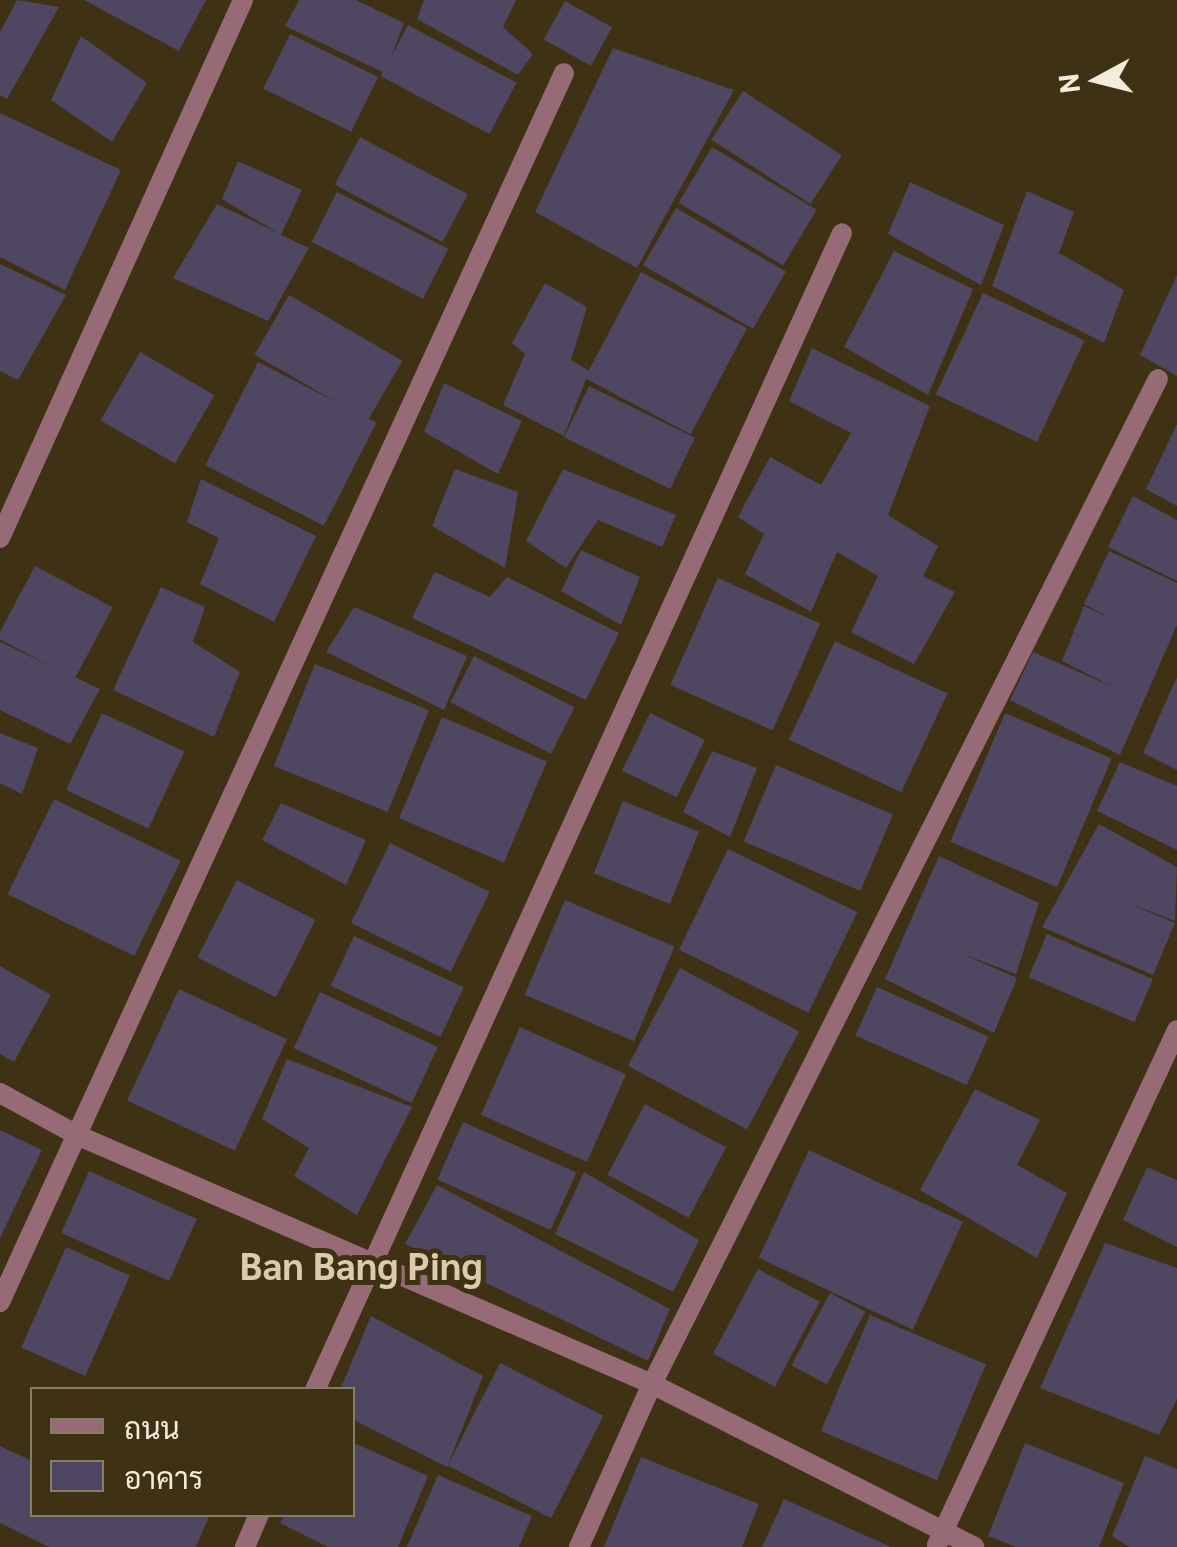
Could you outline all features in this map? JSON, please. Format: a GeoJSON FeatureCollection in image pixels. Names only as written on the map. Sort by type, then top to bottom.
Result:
{"type":"FeatureCollection","features":[{"type":"Feature","properties":{"kind":"street"},"geometry":{"type":"LineString","coordinates":[[0,538],[243,0]]}},
{"type":"Feature","properties":{"kind":"street"},"geometry":{"type":"LineString","coordinates":[[0,1302],[564,73]]}},
{"type":"Feature","properties":{"kind":"street"},"geometry":{"type":"LineString","coordinates":[[316,1387],[842,233]]}},
{"type":"Feature","properties":{"kind":"street"},"geometry":{"type":"LineString","coordinates":[[579,1547],[652,1384],[1158,378]]}},
{"type":"Feature","properties":{"kind":"street"},"geometry":{"type":"LineString","coordinates":[[939,1541],[1177,1030]]}},
{"type":"Feature","properties":{"kind":"street"},"geometry":{"type":"LineString","coordinates":[[0,1093],[78,1136],[374,1258],[652,1384],[939,1541],[974,1547]]}},
{"type":"Feature","properties":{"kind":"street"},"geometry":{"type":"LineString","coordinates":[[244,1547],[258,1517]]}},
{"type":"Feature","properties":{"kind":"building"},"geometry":{"type":"Polygon","coordinates":[[[17,0],[59,7],[7,99],[0,95],[0,32],[17,0]]]}},
{"type":"Feature","properties":{"kind":"building"},"geometry":{"type":"Polygon","coordinates":[[[84,0],[206,0],[179,51],[84,0]]]}},
{"type":"Feature","properties":{"kind":"building"},"geometry":{"type":"Polygon","coordinates":[[[299,0],[356,0],[404,23],[385,73],[285,26],[299,0]]]}},
{"type":"Feature","properties":{"kind":"building"},"geometry":{"type":"Polygon","coordinates":[[[424,0],[516,0],[503,27],[533,54],[518,75],[417,19],[424,0]]]}},
{"type":"Feature","properties":{"kind":"building"},"geometry":{"type":"Polygon","coordinates":[[[565,1],[612,27],[591,66],[544,39],[565,1]]]}},
{"type":"Feature","properties":{"kind":"building"},"geometry":{"type":"Polygon","coordinates":[[[408,25],[517,83],[489,134],[381,76],[408,25]]]}},
{"type":"Feature","properties":{"kind":"building"},"geometry":{"type":"Polygon","coordinates":[[[290,34],[378,77],[351,132],[263,89],[290,34]]]}},
{"type":"Feature","properties":{"kind":"building"},"geometry":{"type":"Polygon","coordinates":[[[81,36],[147,83],[112,142],[51,100],[81,36]]]}},
{"type":"Feature","properties":{"kind":"building"},"geometry":{"type":"Polygon","coordinates":[[[613,48],[734,90],[637,268],[535,212],[613,48]]]}},
{"type":"Feature","properties":{"kind":"building"},"geometry":{"type":"Polygon","coordinates":[[[743,91],[842,155],[810,204],[711,140],[743,91]]]}},
{"type":"Feature","properties":{"kind":"building"},"geometry":{"type":"Polygon","coordinates":[[[0,113],[121,170],[65,290],[0,257],[0,113]]]}},
{"type":"Feature","properties":{"kind":"building"},"geometry":{"type":"Polygon","coordinates":[[[360,137],[468,194],[442,242],[335,185],[360,137]]]}},
{"type":"Feature","properties":{"kind":"building"},"geometry":{"type":"Polygon","coordinates":[[[712,147],[817,210],[783,266],[679,203],[712,147]]]}},
{"type":"Feature","properties":{"kind":"building"},"geometry":{"type":"Polygon","coordinates":[[[238,161],[302,190],[281,235],[309,248],[268,321],[173,278],[217,204],[278,233],[222,199],[238,161]]]}},
{"type":"Feature","properties":{"kind":"building"},"geometry":{"type":"Polygon","coordinates":[[[910,182],[1004,225],[981,285],[888,234],[910,182]]]}},
{"type":"Feature","properties":{"kind":"building"},"geometry":{"type":"Polygon","coordinates":[[[1027,191],[1074,212],[1059,253],[1124,290],[1104,343],[992,286],[1027,191]]]}},
{"type":"Feature","properties":{"kind":"building"},"geometry":{"type":"Polygon","coordinates":[[[337,192],[448,249],[423,299],[312,242],[337,192]]]}},
{"type":"Feature","properties":{"kind":"building"},"geometry":{"type":"Polygon","coordinates":[[[676,208],[786,272],[753,329],[643,265],[676,208]]]}},
{"type":"Feature","properties":{"kind":"building"},"geometry":{"type":"Polygon","coordinates":[[[894,251],[973,289],[928,395],[844,347],[894,251]]]}},
{"type":"Feature","properties":{"kind":"building"},"geometry":{"type":"Polygon","coordinates":[[[0,264],[66,295],[18,380],[0,371],[0,264]]]}},
{"type":"Feature","properties":{"kind":"building"},"geometry":{"type":"Polygon","coordinates":[[[641,272],[747,328],[691,434],[585,378],[641,272]]]}},
{"type":"Feature","properties":{"kind":"building"},"geometry":{"type":"Polygon","coordinates":[[[1177,275],[1177,376],[1140,355],[1177,275]]]}},
{"type":"Feature","properties":{"kind":"building"},"geometry":{"type":"Polygon","coordinates":[[[545,283],[587,307],[571,360],[589,371],[564,436],[503,405],[525,354],[512,343],[545,283]]]}},
{"type":"Feature","properties":{"kind":"building"},"geometry":{"type":"Polygon","coordinates":[[[983,293],[1085,340],[1037,442],[936,395],[983,293]]]}},
{"type":"Feature","properties":{"kind":"building"},"geometry":{"type":"Polygon","coordinates":[[[289,295],[402,360],[368,420],[254,355],[289,295]]]}},
{"type":"Feature","properties":{"kind":"building"},"geometry":{"type":"Polygon","coordinates":[[[812,348],[930,406],[888,515],[938,546],[923,576],[955,592],[914,664],[851,632],[878,576],[837,552],[811,612],[745,574],[764,534],[738,517],[770,457],[821,485],[851,433],[789,401],[812,348]]]}},
{"type":"Feature","properties":{"kind":"building"},"geometry":{"type":"Polygon","coordinates":[[[140,352],[214,395],[175,463],[101,420],[140,352]]]}},
{"type":"Feature","properties":{"kind":"building"},"geometry":{"type":"Polygon","coordinates":[[[258,362],[377,422],[324,526],[205,465],[258,362]]]}},
{"type":"Feature","properties":{"kind":"building"},"geometry":{"type":"Polygon","coordinates":[[[444,383],[522,421],[498,474],[424,432],[444,383]]]}},
{"type":"Feature","properties":{"kind":"building"},"geometry":{"type":"Polygon","coordinates":[[[589,386],[695,438],[670,489],[564,437],[589,386]]]}},
{"type":"Feature","properties":{"kind":"building"},"geometry":{"type":"Polygon","coordinates":[[[1177,424],[1177,506],[1146,489],[1177,424]]]}},
{"type":"Feature","properties":{"kind":"building"},"geometry":{"type":"Polygon","coordinates":[[[455,469],[518,492],[505,568],[432,526],[455,469]]]}},
{"type":"Feature","properties":{"kind":"building"},"geometry":{"type":"Polygon","coordinates":[[[563,469],[676,515],[662,547],[598,520],[566,568],[526,541],[563,469]]]}},
{"type":"Feature","properties":{"kind":"building"},"geometry":{"type":"Polygon","coordinates":[[[201,479],[316,536],[274,622],[200,584],[219,538],[187,522],[201,479]]]}},
{"type":"Feature","properties":{"kind":"building"},"geometry":{"type":"Polygon","coordinates":[[[1133,496],[1177,520],[1177,581],[1108,547],[1133,496]]]}},
{"type":"Feature","properties":{"kind":"building"},"geometry":{"type":"Polygon","coordinates":[[[581,550],[640,577],[621,625],[561,591],[581,550]]]}},
{"type":"Feature","properties":{"kind":"building"},"geometry":{"type":"Polygon","coordinates":[[[1109,551],[1177,583],[1177,625],[1120,755],[1010,700],[1033,652],[1113,687],[1062,661],[1084,606],[1112,619],[1084,604],[1109,551]]]}},
{"type":"Feature","properties":{"kind":"building"},"geometry":{"type":"Polygon","coordinates":[[[35,566],[113,607],[75,679],[0,639],[0,632],[35,566]]]}},
{"type":"Feature","properties":{"kind":"building"},"geometry":{"type":"Polygon","coordinates":[[[435,572],[490,597],[507,577],[619,633],[586,700],[412,618],[435,572]]]}},
{"type":"Feature","properties":{"kind":"building"},"geometry":{"type":"Polygon","coordinates":[[[718,578],[820,624],[773,730],[670,685],[718,578]]]}},
{"type":"Feature","properties":{"kind":"building"},"geometry":{"type":"Polygon","coordinates":[[[161,587],[205,607],[193,642],[240,672],[214,737],[113,690],[161,587]]]}},
{"type":"Feature","properties":{"kind":"building"},"geometry":{"type":"Polygon","coordinates":[[[354,607],[467,656],[444,710],[326,652],[354,607]]]}},
{"type":"Feature","properties":{"kind":"building"},"geometry":{"type":"Polygon","coordinates":[[[835,641],[947,693],[901,792],[789,740],[835,641]]]}},
{"type":"Feature","properties":{"kind":"building"},"geometry":{"type":"Polygon","coordinates":[[[0,642],[100,689],[70,744],[0,710],[0,642]]]}},
{"type":"Feature","properties":{"kind":"building"},"geometry":{"type":"Polygon","coordinates":[[[474,656],[575,707],[551,754],[450,702],[474,656]]]}},
{"type":"Feature","properties":{"kind":"building"},"geometry":{"type":"Polygon","coordinates":[[[315,664],[429,710],[388,812],[274,766],[315,664]]]}},
{"type":"Feature","properties":{"kind":"building"},"geometry":{"type":"Polygon","coordinates":[[[1177,677],[1177,770],[1143,753],[1177,677]]]}},
{"type":"Feature","properties":{"kind":"building"},"geometry":{"type":"Polygon","coordinates":[[[102,713],[184,751],[149,828],[66,790],[102,713]]]}},
{"type":"Feature","properties":{"kind":"building"},"geometry":{"type":"Polygon","coordinates":[[[650,713],[705,740],[677,797],[622,771],[650,713]]]}},
{"type":"Feature","properties":{"kind":"building"},"geometry":{"type":"Polygon","coordinates":[[[1005,713],[1112,758],[1057,887],[950,842],[1005,713]]]}},
{"type":"Feature","properties":{"kind":"building"},"geometry":{"type":"Polygon","coordinates":[[[442,717],[547,762],[504,863],[399,818],[442,717]]]}},
{"type":"Feature","properties":{"kind":"building"},"geometry":{"type":"Polygon","coordinates":[[[0,733],[38,748],[22,794],[0,783],[0,733]]]}},
{"type":"Feature","properties":{"kind":"building"},"geometry":{"type":"Polygon","coordinates":[[[712,751],[757,768],[730,837],[683,812],[712,751]]]}},
{"type":"Feature","properties":{"kind":"building"},"geometry":{"type":"Polygon","coordinates":[[[1120,762],[1177,786],[1177,850],[1097,811],[1120,762]]]}},
{"type":"Feature","properties":{"kind":"building"},"geometry":{"type":"Polygon","coordinates":[[[776,765],[893,815],[860,891],[744,841],[776,765]]]}},
{"type":"Feature","properties":{"kind":"building"},"geometry":{"type":"Polygon","coordinates":[[[54,799],[181,861],[134,956],[8,894],[54,799]]]}},
{"type":"Feature","properties":{"kind":"building"},"geometry":{"type":"Polygon","coordinates":[[[623,801],[699,832],[670,904],[594,873],[623,801]]]}},
{"type":"Feature","properties":{"kind":"building"},"geometry":{"type":"Polygon","coordinates":[[[281,803],[366,840],[346,885],[262,840],[281,803]]]}},
{"type":"Feature","properties":{"kind":"building"},"geometry":{"type":"Polygon","coordinates":[[[1099,824],[1177,867],[1175,921],[1128,903],[1175,923],[1153,975],[1042,927],[1099,824]]]}},
{"type":"Feature","properties":{"kind":"building"},"geometry":{"type":"Polygon","coordinates":[[[390,843],[490,892],[451,972],[351,923],[390,843]]]}},
{"type":"Feature","properties":{"kind":"building"},"geometry":{"type":"Polygon","coordinates":[[[728,849],[857,912],[808,1013],[679,950],[728,849]]]}},
{"type":"Feature","properties":{"kind":"building"},"geometry":{"type":"Polygon","coordinates":[[[939,856],[1039,903],[1016,974],[960,953],[1017,978],[994,1033],[885,979],[939,856]]]}},
{"type":"Feature","properties":{"kind":"building"},"geometry":{"type":"Polygon","coordinates":[[[237,880],[315,920],[276,997],[198,958],[237,880]]]}},
{"type":"Feature","properties":{"kind":"building"},"geometry":{"type":"Polygon","coordinates":[[[565,900],[675,946],[634,1041],[525,995],[565,900]]]}},
{"type":"Feature","properties":{"kind":"building"},"geometry":{"type":"Polygon","coordinates":[[[1047,934],[1153,979],[1134,1022],[1029,977],[1047,934]]]}},
{"type":"Feature","properties":{"kind":"building"},"geometry":{"type":"Polygon","coordinates":[[[354,936],[464,987],[440,1037],[331,986],[354,936]]]}},
{"type":"Feature","properties":{"kind":"building"},"geometry":{"type":"Polygon","coordinates":[[[0,966],[51,995],[14,1062],[0,1054],[0,966]]]}},
{"type":"Feature","properties":{"kind":"building"},"geometry":{"type":"Polygon","coordinates":[[[680,968],[799,1031],[747,1129],[628,1066],[680,968]]]}},
{"type":"Feature","properties":{"kind":"building"},"geometry":{"type":"Polygon","coordinates":[[[877,987],[988,1037],[967,1085],[855,1035],[877,987]]]}},
{"type":"Feature","properties":{"kind":"building"},"geometry":{"type":"Polygon","coordinates":[[[179,989],[287,1039],[235,1151],[127,1100],[179,989]]]}},
{"type":"Feature","properties":{"kind":"building"},"geometry":{"type":"Polygon","coordinates":[[[320,992],[438,1047],[412,1103],[294,1048],[320,992]]]}},
{"type":"Feature","properties":{"kind":"building"},"geometry":{"type":"Polygon","coordinates":[[[520,1027],[626,1074],[587,1162],[481,1115],[520,1027]]]}},
{"type":"Feature","properties":{"kind":"building"},"geometry":{"type":"Polygon","coordinates":[[[287,1059],[412,1107],[357,1215],[294,1176],[309,1148],[262,1119],[287,1059]]]}},
{"type":"Feature","properties":{"kind":"building"},"geometry":{"type":"Polygon","coordinates":[[[975,1089],[1040,1120],[1017,1165],[1067,1193],[1037,1258],[920,1190],[975,1089]]]}},
{"type":"Feature","properties":{"kind":"building"},"geometry":{"type":"Polygon","coordinates":[[[645,1104],[726,1147],[689,1218],[607,1175],[645,1104]]]}},
{"type":"Feature","properties":{"kind":"building"},"geometry":{"type":"Polygon","coordinates":[[[463,1122],[576,1172],[551,1230],[437,1180],[463,1122]]]}},
{"type":"Feature","properties":{"kind":"building"},"geometry":{"type":"Polygon","coordinates":[[[0,1130],[42,1150],[0,1238],[0,1130]]]}},
{"type":"Feature","properties":{"kind":"building"},"geometry":{"type":"Polygon","coordinates":[[[809,1150],[963,1222],[913,1330],[759,1258],[809,1150]]]}},
{"type":"Feature","properties":{"kind":"building"},"geometry":{"type":"Polygon","coordinates":[[[1147,1167],[1177,1180],[1177,1247],[1123,1220],[1147,1167]]]}},
{"type":"Feature","properties":{"kind":"building"},"geometry":{"type":"Polygon","coordinates":[[[89,1171],[197,1219],[169,1281],[61,1233],[89,1171]]]}},
{"type":"Feature","properties":{"kind":"building"},"geometry":{"type":"Polygon","coordinates":[[[584,1172],[699,1240],[673,1292],[555,1234],[584,1172]]]}},
{"type":"Feature","properties":{"kind":"building"},"geometry":{"type":"Polygon","coordinates":[[[437,1185],[670,1309],[648,1361],[405,1244],[437,1185]]]}},
{"type":"Feature","properties":{"kind":"building"},"geometry":{"type":"Polygon","coordinates":[[[1105,1243],[1177,1268],[1177,1399],[1159,1435],[1040,1388],[1105,1243]]]}},
{"type":"Feature","properties":{"kind":"building"},"geometry":{"type":"Polygon","coordinates":[[[66,1247],[130,1275],[85,1376],[21,1347],[66,1247]]]}},
{"type":"Feature","properties":{"kind":"building"},"geometry":{"type":"Polygon","coordinates":[[[758,1269],[820,1302],[775,1387],[713,1354],[758,1269]]]}},
{"type":"Feature","properties":{"kind":"building"},"geometry":{"type":"Polygon","coordinates":[[[830,1293],[865,1312],[827,1384],[792,1365],[830,1293]]]}},
{"type":"Feature","properties":{"kind":"building"},"geometry":{"type":"Polygon","coordinates":[[[870,1315],[986,1364],[937,1480],[821,1431],[870,1315]]]}},
{"type":"Feature","properties":{"kind":"building"},"geometry":{"type":"Polygon","coordinates":[[[371,1316],[483,1376],[447,1467],[355,1421],[355,1387],[341,1387],[371,1316]]]}},
{"type":"Feature","properties":{"kind":"building"},"geometry":{"type":"Polygon","coordinates":[[[500,1363],[603,1416],[551,1518],[448,1465],[500,1363]]]}},
{"type":"Feature","properties":{"kind":"building"},"geometry":{"type":"Polygon","coordinates":[[[355,1443],[428,1476],[398,1547],[328,1547],[280,1523],[283,1517],[355,1517],[355,1443]]]}},
{"type":"Feature","properties":{"kind":"building"},"geometry":{"type":"Polygon","coordinates":[[[1025,1443],[1124,1483],[1099,1547],[1016,1547],[988,1536],[1025,1443]]]}},
{"type":"Feature","properties":{"kind":"building"},"geometry":{"type":"Polygon","coordinates":[[[0,1446],[30,1460],[30,1517],[209,1517],[196,1547],[49,1547],[0,1523],[0,1446]]]}},
{"type":"Feature","properties":{"kind":"building"},"geometry":{"type":"Polygon","coordinates":[[[1145,1456],[1177,1469],[1177,1547],[1129,1547],[1112,1536],[1145,1456]]]}},
{"type":"Feature","properties":{"kind":"building"},"geometry":{"type":"Polygon","coordinates":[[[641,1457],[759,1504],[742,1547],[604,1547],[641,1457]]]}},
{"type":"Feature","properties":{"kind":"building"},"geometry":{"type":"Polygon","coordinates":[[[438,1475],[532,1516],[519,1547],[407,1547],[438,1475]]]}},
{"type":"Feature","properties":{"kind":"building"},"geometry":{"type":"Polygon","coordinates":[[[784,1499],[891,1547],[762,1547],[784,1499]]]}},
{"type":"Feature","properties":{"kind":"district","name":"Ban Bang Ping"},"geometry":{"type":"Point","coordinates":[361,1265]}}]}
